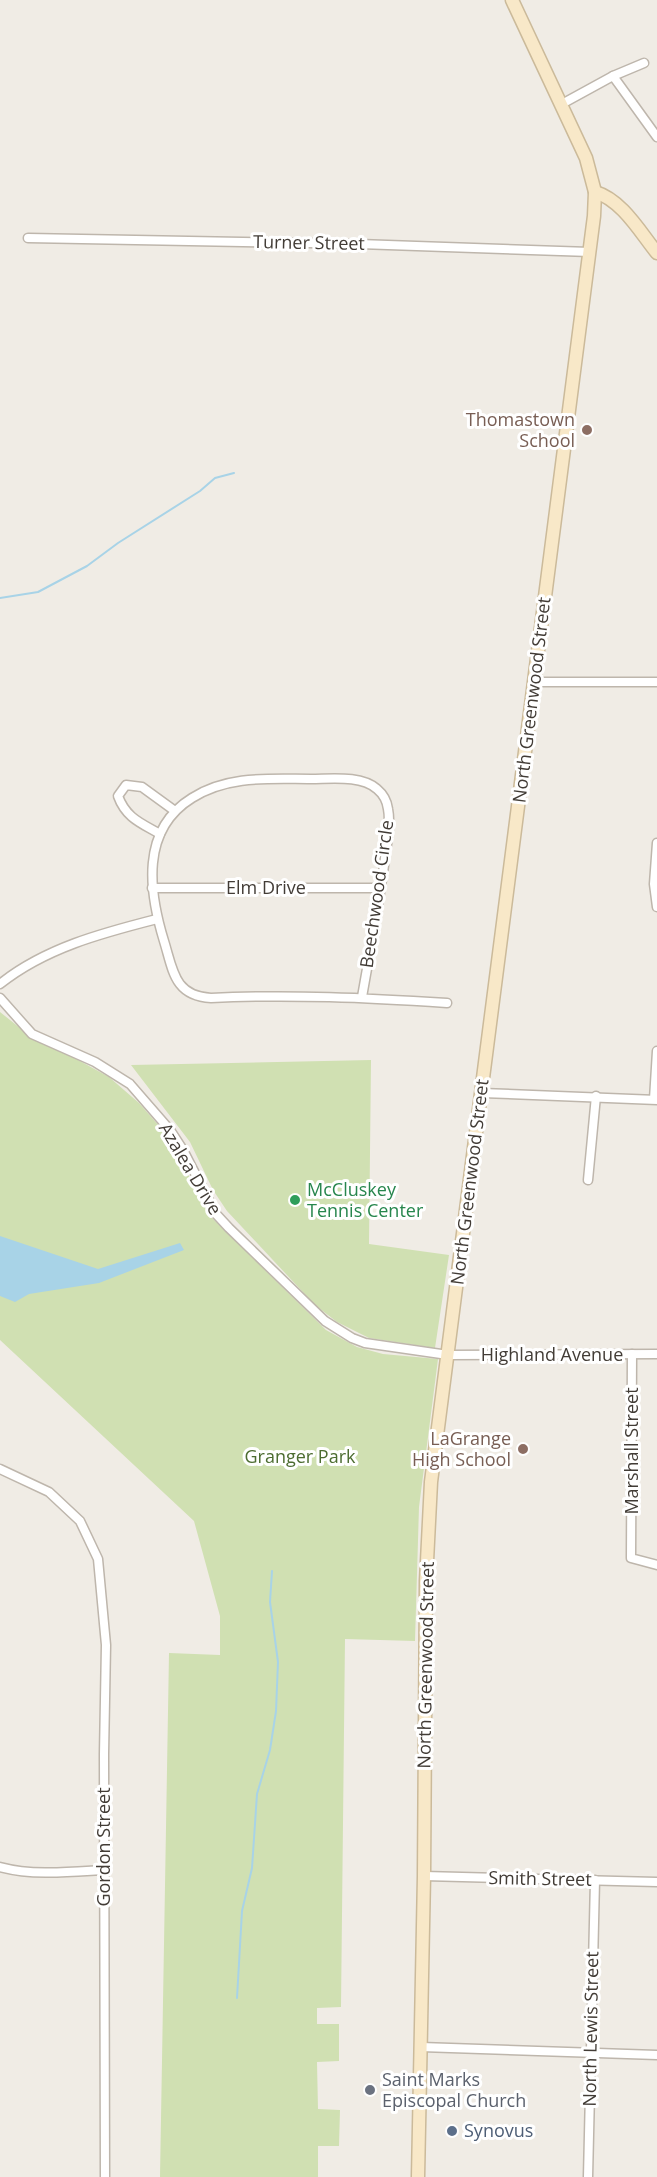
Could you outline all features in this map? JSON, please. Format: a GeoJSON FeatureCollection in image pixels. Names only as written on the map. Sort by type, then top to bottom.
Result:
{"type":"FeatureCollection","features":[{"type":"Feature","properties":{"kind":"main road","name":"North Greenwood Street"},"geometry":{"type":"LineString","coordinates":[[418,2177],[424,1876],[426,1581],[431,1482],[590,252],[595,192],[586,158],[512,0]]}},
{"type":"Feature","properties":{"kind":"main road"},"geometry":{"type":"LineString","coordinates":[[595,192],[607,196],[620,208],[657,253]]}},
{"type":"Feature","properties":{"kind":"street"},"geometry":{"type":"LineString","coordinates":[[560,105],[644,63]]}},
{"type":"Feature","properties":{"kind":"street"},"geometry":{"type":"LineString","coordinates":[[614,76],[657,137]]}},
{"type":"Feature","properties":{"kind":"street","name":"Turner Street"},"geometry":{"type":"LineString","coordinates":[[28,238],[359,244],[590,252]]}},
{"type":"Feature","properties":{"kind":"street"},"geometry":{"type":"LineString","coordinates":[[535,682],[657,682]]}},
{"type":"Feature","properties":{"kind":"street","name":"Beechwood Circle"},"geometry":{"type":"LineString","coordinates":[[362,997],[381,888],[388,830],[388,810],[381,794],[368,783],[333,779],[273,778],[236,781],[207,790],[190,799],[175,811],[160,834],[152,866],[152,888],[157,919],[173,976],[180,985],[194,995],[211,998],[362,997],[447,1003]]}},
{"type":"Feature","properties":{"kind":"street"},"geometry":{"type":"LineString","coordinates":[[160,834],[137,822],[123,809],[118,796],[126,785],[142,787],[175,811]]}},
{"type":"Feature","properties":{"kind":"street"},"geometry":{"type":"LineString","coordinates":[[657,843],[654,884],[657,907]]}},
{"type":"Feature","properties":{"kind":"street","name":"Elm Drive"},"geometry":{"type":"LineString","coordinates":[[152,888],[381,888]]}},
{"type":"Feature","properties":{"kind":"street"},"geometry":{"type":"LineString","coordinates":[[0,984],[38,958],[64,946],[157,919]]}},
{"type":"Feature","properties":{"kind":"street","name":"Azalea Drive"},"geometry":{"type":"LineString","coordinates":[[0,998],[32,1034],[95,1062],[130,1084],[170,1130],[183,1149],[216,1214],[325,1322],[351,1338],[365,1343],[448,1355]]}},
{"type":"Feature","properties":{"kind":"street"},"geometry":{"type":"LineString","coordinates":[[482,1093],[656,1100],[657,1051]]}},
{"type":"Feature","properties":{"kind":"street"},"geometry":{"type":"LineString","coordinates":[[588,1180],[596,1096]]}},
{"type":"Feature","properties":{"kind":"street","name":"Marshall Street"},"geometry":{"type":"LineString","coordinates":[[632,1354],[631,1558],[657,1565]]}},
{"type":"Feature","properties":{"kind":"street","name":"Highland Avenue"},"geometry":{"type":"LineString","coordinates":[[448,1355],[657,1354]]}},
{"type":"Feature","properties":{"kind":"street","name":"Gordon Street"},"geometry":{"type":"LineString","coordinates":[[0,1469],[49,1492],[80,1521],[98,1559],[106,1645],[105,2177]]}},
{"type":"Feature","properties":{"kind":"street"},"geometry":{"type":"LineString","coordinates":[[0,1867],[13,1871],[37,1872],[104,1870]]}},
{"type":"Feature","properties":{"kind":"street","name":"Smith Street"},"geometry":{"type":"LineString","coordinates":[[424,1876],[657,1882]]}},
{"type":"Feature","properties":{"kind":"street","name":"North Lewis Street"},"geometry":{"type":"LineString","coordinates":[[588,2177],[595,1880]]}},
{"type":"Feature","properties":{"kind":"street"},"geometry":{"type":"LineString","coordinates":[[421,2047],[657,2055]]}},
{"type":"Feature","properties":{"kind":"green space","name":"Granger Park"},"geometry":{"type":"Polygon","coordinates":[[[0,1012],[35,1040],[109,1077],[139,1103],[160,1127],[176,1151],[209,1215],[326,1330],[357,1347],[383,1354],[438,1359],[419,1507],[415,1641],[345,1639],[341,2007],[317,2008],[317,2024],[339,2024],[339,2061],[317,2062],[318,2109],[340,2110],[339,2146],[318,2146],[318,2177],[160,2177],[169,1653],[220,1655],[220,1616],[194,1521],[0,1340],[0,1012]]]}},
{"type":"Feature","properties":{"kind":"green space","name":"McCluskey Tennis Center"},"geometry":{"type":"Polygon","coordinates":[[[371,1060],[369,1244],[449,1255],[435,1348],[369,1338],[337,1322],[315,1305],[227,1211],[213,1190],[190,1142],[131,1065],[371,1060]]]}},
{"type":"Feature","properties":{"kind":"water"},"geometry":{"type":"Polygon","coordinates":[[[0,1236],[98,1269],[180,1243],[184,1250],[99,1283],[29,1294],[15,1302],[0,1296],[0,1236]]]}},
{"type":"Feature","properties":{"kind":"waterway"},"geometry":{"type":"LineString","coordinates":[[0,598],[38,592],[87,566],[118,543],[200,491],[215,478],[234,473]]}},
{"type":"Feature","properties":{"kind":"waterway"},"geometry":{"type":"LineString","coordinates":[[237,1998],[242,1911],[252,1868],[257,1794],[270,1750],[276,1711],[278,1662],[270,1602],[272,1571]]}},
{"type":"Feature","properties":{"kind":"place","name":"Thomastown School"},"geometry":{"type":"Point","coordinates":[587,430]}},
{"type":"Feature","properties":{"kind":"place","name":"McCluskey Tennis Center"},"geometry":{"type":"Point","coordinates":[295,1200]}},
{"type":"Feature","properties":{"kind":"place","name":"LaGrange High School"},"geometry":{"type":"Point","coordinates":[523,1449]}},
{"type":"Feature","properties":{"kind":"place","name":"Saint Marks Episcopal Church"},"geometry":{"type":"Point","coordinates":[370,2090]}},
{"type":"Feature","properties":{"kind":"place","name":"Synovus"},"geometry":{"type":"Point","coordinates":[452,2131]}}]}
